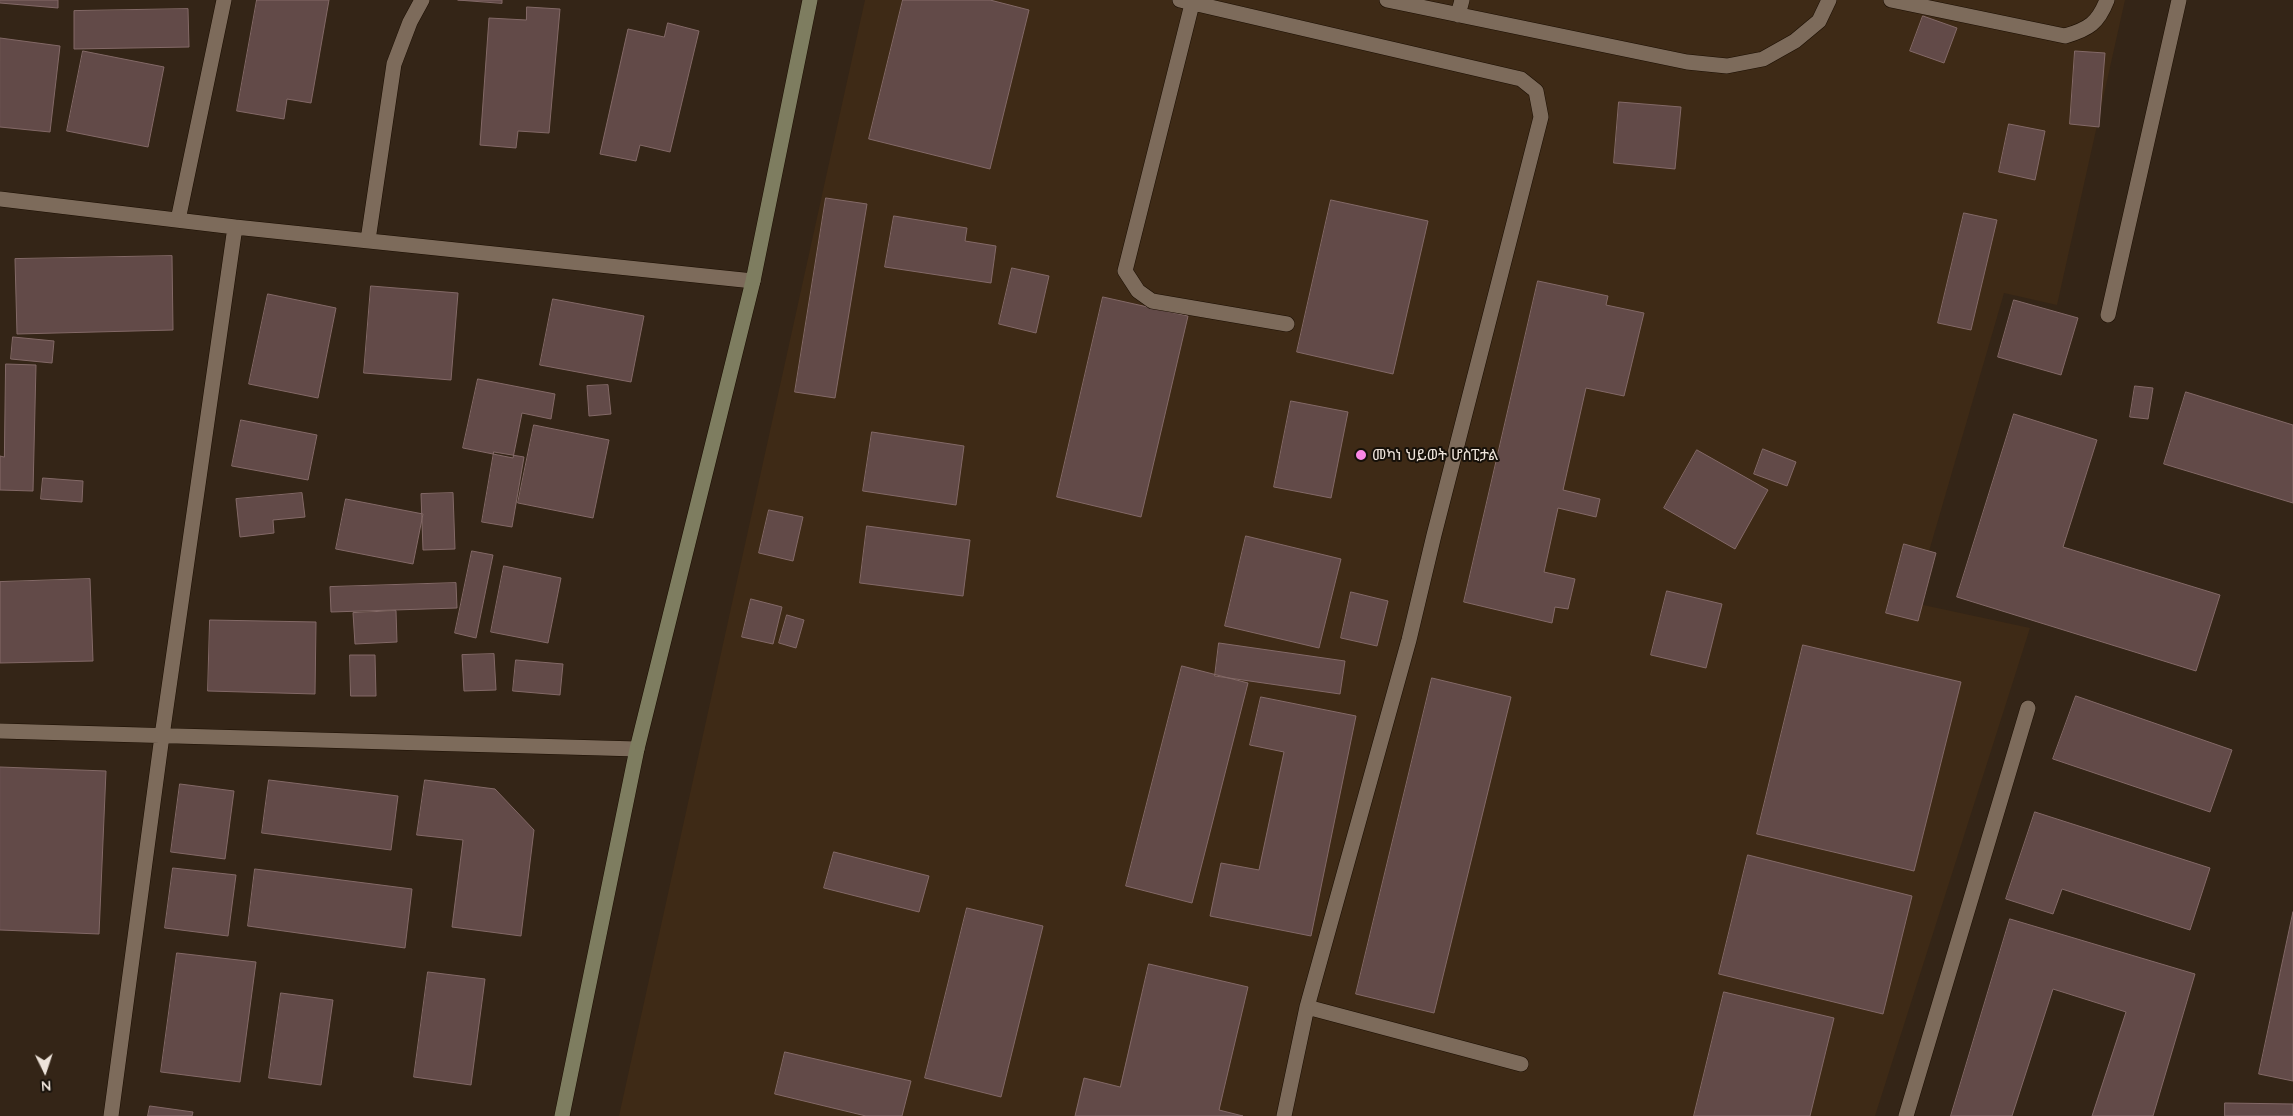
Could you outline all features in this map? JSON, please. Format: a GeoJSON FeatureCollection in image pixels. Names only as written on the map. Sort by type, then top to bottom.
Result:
{"type":"FeatureCollection","features":[{"type":"Feature","properties":{"kind":"main road"},"geometry":{"type":"LineString","coordinates":[[562,1116],[637,749],[753,281],[810,0]]}},
{"type":"Feature","properties":{"kind":"street"},"geometry":{"type":"LineString","coordinates":[[178,220],[224,0]]}},
{"type":"Feature","properties":{"kind":"street"},"geometry":{"type":"LineString","coordinates":[[368,240],[394,64],[410,22],[422,0]]}},
{"type":"Feature","properties":{"kind":"street"},"geometry":{"type":"LineString","coordinates":[[1387,0],[1687,62],[1728,66],[1763,59],[1795,41],[1819,21],[1829,0]]}},
{"type":"Feature","properties":{"kind":"street"},"geometry":{"type":"LineString","coordinates":[[1458,15],[1462,0]]}},
{"type":"Feature","properties":{"kind":"street"},"geometry":{"type":"LineString","coordinates":[[1891,0],[2066,36],[2083,31],[2098,20],[2108,0]]}},
{"type":"Feature","properties":{"kind":"street"},"geometry":{"type":"LineString","coordinates":[[2108,315],[2179,0]]}},
{"type":"Feature","properties":{"kind":"street"},"geometry":{"type":"LineString","coordinates":[[1284,1116],[1307,1007],[1410,640],[1434,535],[1541,117],[1536,91],[1521,79],[1189,1],[1125,271],[1138,291],[1152,301],[1287,324]]}},
{"type":"Feature","properties":{"kind":"street"},"geometry":{"type":"LineString","coordinates":[[0,199],[235,227],[753,281]]}},
{"type":"Feature","properties":{"kind":"street"},"geometry":{"type":"LineString","coordinates":[[111,1116],[162,736],[235,227]]}},
{"type":"Feature","properties":{"kind":"street"},"geometry":{"type":"LineString","coordinates":[[1906,1116],[2028,708]]}},
{"type":"Feature","properties":{"kind":"street"},"geometry":{"type":"LineString","coordinates":[[0,731],[637,749]]}},
{"type":"Feature","properties":{"kind":"street"},"geometry":{"type":"LineString","coordinates":[[1307,1007],[1521,1064]]}},
{"type":"Feature","properties":{"kind":"shaded area","name":"መካነ ህይወት ሆስፒታል"},"geometry":{"type":"Polygon","coordinates":[[[865,0],[2125,0],[2057,305],[2004,293],[1914,603],[2030,628],[1875,1116],[619,1116],[865,0]]]}},
{"type":"Feature","properties":{"kind":"building"},"geometry":{"type":"Polygon","coordinates":[[[0,0],[58,0],[58,8],[0,3],[0,0]]]}},
{"type":"Feature","properties":{"kind":"building"},"geometry":{"type":"Polygon","coordinates":[[[257,0],[329,0],[311,103],[287,99],[284,119],[237,111],[257,0]]]}},
{"type":"Feature","properties":{"kind":"building"},"geometry":{"type":"Polygon","coordinates":[[[458,0],[502,0],[502,3],[458,0]]]}},
{"type":"Feature","properties":{"kind":"building"},"geometry":{"type":"Polygon","coordinates":[[[903,0],[990,0],[1029,10],[990,169],[869,139],[903,0]]]}},
{"type":"Feature","properties":{"kind":"building"},"geometry":{"type":"Polygon","coordinates":[[[527,7],[560,9],[549,133],[518,131],[516,148],[480,145],[489,18],[526,20],[527,7]]]}},
{"type":"Feature","properties":{"kind":"building"},"geometry":{"type":"Polygon","coordinates":[[[188,9],[189,47],[74,49],[74,11],[188,9]]]}},
{"type":"Feature","properties":{"kind":"building"},"geometry":{"type":"Polygon","coordinates":[[[1923,16],[1957,28],[1944,63],[1910,51],[1923,16]]]}},
{"type":"Feature","properties":{"kind":"building"},"geometry":{"type":"Polygon","coordinates":[[[668,23],[699,31],[670,152],[640,145],[636,161],[600,154],[628,29],[664,37],[668,23]]]}},
{"type":"Feature","properties":{"kind":"building"},"geometry":{"type":"Polygon","coordinates":[[[0,38],[60,46],[50,132],[0,127],[0,38]]]}},
{"type":"Feature","properties":{"kind":"building"},"geometry":{"type":"Polygon","coordinates":[[[83,51],[164,67],[148,147],[67,131],[83,51]]]}},
{"type":"Feature","properties":{"kind":"building"},"geometry":{"type":"Polygon","coordinates":[[[2075,51],[2105,53],[2099,127],[2070,124],[2075,51]]]}},
{"type":"Feature","properties":{"kind":"building"},"geometry":{"type":"Polygon","coordinates":[[[1619,102],[1681,107],[1675,169],[1614,163],[1619,102]]]}},
{"type":"Feature","properties":{"kind":"building"},"geometry":{"type":"Polygon","coordinates":[[[2009,124],[2045,131],[2035,180],[1999,172],[2009,124]]]}},
{"type":"Feature","properties":{"kind":"building"},"geometry":{"type":"Polygon","coordinates":[[[826,198],[867,204],[835,398],[795,392],[826,198]]]}},
{"type":"Feature","properties":{"kind":"building"},"geometry":{"type":"Polygon","coordinates":[[[1331,200],[1428,221],[1393,374],[1297,352],[1331,200]]]}},
{"type":"Feature","properties":{"kind":"building"},"geometry":{"type":"Polygon","coordinates":[[[1964,213],[1997,220],[1971,330],[1938,323],[1964,213]]]}},
{"type":"Feature","properties":{"kind":"building"},"geometry":{"type":"Polygon","coordinates":[[[894,216],[967,228],[965,241],[996,246],[991,283],[885,267],[894,216]]]}},
{"type":"Feature","properties":{"kind":"building"},"geometry":{"type":"Polygon","coordinates":[[[172,256],[173,330],[17,334],[15,259],[172,256]]]}},
{"type":"Feature","properties":{"kind":"building"},"geometry":{"type":"Polygon","coordinates":[[[1012,268],[1049,276],[1036,333],[999,324],[1012,268]]]}},
{"type":"Feature","properties":{"kind":"building"},"geometry":{"type":"Polygon","coordinates":[[[1538,281],[1608,296],[1606,305],[1644,313],[1624,396],[1586,388],[1563,490],[1600,499],[1596,517],[1558,508],[1544,572],[1575,579],[1568,609],[1555,607],[1552,623],[1464,602],[1538,281]]]}},
{"type":"Feature","properties":{"kind":"building"},"geometry":{"type":"Polygon","coordinates":[[[371,286],[458,293],[451,380],[364,373],[371,286]]]}},
{"type":"Feature","properties":{"kind":"building"},"geometry":{"type":"Polygon","coordinates":[[[268,294],[336,308],[318,398],[249,384],[268,294]]]}},
{"type":"Feature","properties":{"kind":"building"},"geometry":{"type":"Polygon","coordinates":[[[1103,297],[1188,316],[1141,517],[1057,497],[1103,297]]]}},
{"type":"Feature","properties":{"kind":"building"},"geometry":{"type":"Polygon","coordinates":[[[553,299],[644,316],[631,382],[540,365],[553,299]]]}},
{"type":"Feature","properties":{"kind":"building"},"geometry":{"type":"Polygon","coordinates":[[[2014,300],[2078,318],[2061,375],[1998,357],[2014,300]]]}},
{"type":"Feature","properties":{"kind":"building"},"geometry":{"type":"Polygon","coordinates":[[[13,337],[54,341],[52,363],[11,359],[13,337]]]}},
{"type":"Feature","properties":{"kind":"building"},"geometry":{"type":"Polygon","coordinates":[[[6,364],[36,365],[33,491],[0,490],[0,456],[4,457],[6,364]]]}},
{"type":"Feature","properties":{"kind":"building"},"geometry":{"type":"Polygon","coordinates":[[[478,379],[555,394],[551,419],[522,413],[513,458],[463,448],[478,379]]]}},
{"type":"Feature","properties":{"kind":"building"},"geometry":{"type":"Polygon","coordinates":[[[608,385],[611,414],[589,416],[587,386],[608,385]]]}},
{"type":"Feature","properties":{"kind":"building"},"geometry":{"type":"Polygon","coordinates":[[[2135,386],[2153,388],[2148,419],[2130,417],[2135,386]]]}},
{"type":"Feature","properties":{"kind":"building"},"geometry":{"type":"Polygon","coordinates":[[[2186,392],[2293,425],[2293,503],[2164,464],[2186,392]]]}},
{"type":"Feature","properties":{"kind":"building"},"geometry":{"type":"Polygon","coordinates":[[[1291,401],[1348,412],[1331,498],[1274,487],[1291,401]]]}},
{"type":"Feature","properties":{"kind":"building"},"geometry":{"type":"Polygon","coordinates":[[[2014,414],[2097,440],[2063,547],[2220,595],[2196,671],[1957,597],[2014,414]]]}},
{"type":"Feature","properties":{"kind":"building"},"geometry":{"type":"Polygon","coordinates":[[[241,420],[317,435],[308,480],[232,466],[241,420]]]}},
{"type":"Feature","properties":{"kind":"building"},"geometry":{"type":"Polygon","coordinates":[[[534,425],[609,440],[593,518],[518,503],[534,425]]]}},
{"type":"Feature","properties":{"kind":"building"},"geometry":{"type":"Polygon","coordinates":[[[872,432],[964,446],[956,505],[863,491],[872,432]]]}},
{"type":"Feature","properties":{"kind":"building"},"geometry":{"type":"Polygon","coordinates":[[[1763,449],[1796,462],[1787,486],[1754,474],[1763,449]]]}},
{"type":"Feature","properties":{"kind":"building"},"geometry":{"type":"Polygon","coordinates":[[[1697,450],[1768,490],[1735,549],[1664,508],[1697,450]]]}},
{"type":"Feature","properties":{"kind":"building"},"geometry":{"type":"Polygon","coordinates":[[[494,452],[524,457],[512,527],[482,522],[494,452]]]}},
{"type":"Feature","properties":{"kind":"building"},"geometry":{"type":"Polygon","coordinates":[[[43,478],[83,481],[82,502],[41,499],[43,478]]]}},
{"type":"Feature","properties":{"kind":"building"},"geometry":{"type":"Polygon","coordinates":[[[302,493],[305,517],[273,520],[274,533],[240,537],[236,499],[302,493]]]}},
{"type":"Feature","properties":{"kind":"building"},"geometry":{"type":"Polygon","coordinates":[[[453,493],[455,549],[423,550],[421,494],[453,493]]]}},
{"type":"Feature","properties":{"kind":"building"},"geometry":{"type":"Polygon","coordinates":[[[346,499],[423,514],[413,564],[336,549],[346,499]]]}},
{"type":"Feature","properties":{"kind":"building"},"geometry":{"type":"Polygon","coordinates":[[[769,510],[803,517],[793,561],[759,553],[769,510]]]}},
{"type":"Feature","properties":{"kind":"building"},"geometry":{"type":"Polygon","coordinates":[[[867,526],[970,540],[963,596],[860,583],[867,526]]]}},
{"type":"Feature","properties":{"kind":"building"},"geometry":{"type":"Polygon","coordinates":[[[1246,536],[1341,559],[1319,648],[1225,626],[1246,536]]]}},
{"type":"Feature","properties":{"kind":"building"},"geometry":{"type":"Polygon","coordinates":[[[1904,544],[1936,553],[1918,621],[1886,613],[1904,544]]]}},
{"type":"Feature","properties":{"kind":"building"},"geometry":{"type":"Polygon","coordinates":[[[472,551],[493,555],[476,638],[455,633],[472,551]]]}},
{"type":"Feature","properties":{"kind":"building"},"geometry":{"type":"Polygon","coordinates":[[[504,566],[561,578],[548,643],[491,632],[504,566]]]}},
{"type":"Feature","properties":{"kind":"building"},"geometry":{"type":"Polygon","coordinates":[[[90,579],[93,661],[0,663],[0,582],[90,579]]]}},
{"type":"Feature","properties":{"kind":"building"},"geometry":{"type":"Polygon","coordinates":[[[456,583],[457,608],[331,612],[330,587],[456,583]]]}},
{"type":"Feature","properties":{"kind":"building"},"geometry":{"type":"Polygon","coordinates":[[[1667,591],[1722,604],[1706,668],[1651,655],[1667,591]]]}},
{"type":"Feature","properties":{"kind":"building"},"geometry":{"type":"Polygon","coordinates":[[[1351,592],[1388,601],[1377,646],[1341,638],[1351,592]]]}},
{"type":"Feature","properties":{"kind":"building"},"geometry":{"type":"Polygon","coordinates":[[[751,599],[782,607],[773,644],[742,637],[751,599]]]}},
{"type":"Feature","properties":{"kind":"building"},"geometry":{"type":"Polygon","coordinates":[[[396,611],[397,642],[355,644],[353,613],[396,611]]]}},
{"type":"Feature","properties":{"kind":"building"},"geometry":{"type":"Polygon","coordinates":[[[787,615],[804,620],[796,648],[779,643],[787,615]]]}},
{"type":"Feature","properties":{"kind":"building"},"geometry":{"type":"Polygon","coordinates":[[[210,620],[316,622],[315,694],[208,691],[210,620]]]}},
{"type":"Feature","properties":{"kind":"building"},"geometry":{"type":"Polygon","coordinates":[[[1219,643],[1345,661],[1340,694],[1215,676],[1219,643]]]}},
{"type":"Feature","properties":{"kind":"building"},"geometry":{"type":"Polygon","coordinates":[[[1803,645],[1961,682],[1914,871],[1757,834],[1803,645]]]}},
{"type":"Feature","properties":{"kind":"building"},"geometry":{"type":"Polygon","coordinates":[[[494,654],[496,690],[464,691],[462,655],[494,654]]]}},
{"type":"Feature","properties":{"kind":"building"},"geometry":{"type":"Polygon","coordinates":[[[350,655],[375,655],[376,696],[351,696],[350,655]]]}},
{"type":"Feature","properties":{"kind":"building"},"geometry":{"type":"Polygon","coordinates":[[[516,660],[563,664],[560,695],[513,691],[516,660]]]}},
{"type":"Feature","properties":{"kind":"building"},"geometry":{"type":"Polygon","coordinates":[[[1182,666],[1248,683],[1192,903],[1126,886],[1182,666]]]}},
{"type":"Feature","properties":{"kind":"building"},"geometry":{"type":"Polygon","coordinates":[[[1432,678],[1511,697],[1434,1013],[1356,994],[1432,678]]]}},
{"type":"Feature","properties":{"kind":"building"},"geometry":{"type":"Polygon","coordinates":[[[2076,696],[2232,750],[2210,812],[2053,759],[2076,696]]]}},
{"type":"Feature","properties":{"kind":"building"},"geometry":{"type":"Polygon","coordinates":[[[1261,697],[1356,716],[1311,936],[1210,916],[1221,863],[1259,870],[1284,752],[1250,745],[1261,697]]]}},
{"type":"Feature","properties":{"kind":"building"},"geometry":{"type":"Polygon","coordinates":[[[0,767],[106,771],[99,934],[0,930],[0,767]]]}},
{"type":"Feature","properties":{"kind":"building"},"geometry":{"type":"Polygon","coordinates":[[[269,780],[398,796],[391,850],[262,833],[269,780]]]}},
{"type":"Feature","properties":{"kind":"building"},"geometry":{"type":"Polygon","coordinates":[[[425,780],[495,789],[534,830],[521,936],[452,927],[463,840],[417,835],[425,780]]]}},
{"type":"Feature","properties":{"kind":"building"},"geometry":{"type":"Polygon","coordinates":[[[180,784],[234,791],[225,859],[171,852],[180,784]]]}},
{"type":"Feature","properties":{"kind":"building"},"geometry":{"type":"Polygon","coordinates":[[[2035,812],[2210,868],[2190,930],[2062,889],[2053,914],[2006,899],[2035,812]]]}},
{"type":"Feature","properties":{"kind":"building"},"geometry":{"type":"Polygon","coordinates":[[[834,852],[929,876],[919,912],[824,888],[834,852]]]}},
{"type":"Feature","properties":{"kind":"building"},"geometry":{"type":"Polygon","coordinates":[[[1748,855],[1912,896],[1883,1014],[1719,974],[1748,855]]]}},
{"type":"Feature","properties":{"kind":"building"},"geometry":{"type":"Polygon","coordinates":[[[173,868],[236,875],[228,936],[165,928],[173,868]]]}},
{"type":"Feature","properties":{"kind":"building"},"geometry":{"type":"Polygon","coordinates":[[[255,869],[412,889],[405,948],[248,926],[255,869]]]}},
{"type":"Feature","properties":{"kind":"building"},"geometry":{"type":"Polygon","coordinates":[[[967,908],[1043,926],[1001,1097],[925,1078],[967,908]]]}},
{"type":"Feature","properties":{"kind":"building"},"geometry":{"type":"Polygon","coordinates":[[[2293,912],[2293,1081],[2259,1074],[2293,912]]]}},
{"type":"Feature","properties":{"kind":"building"},"geometry":{"type":"Polygon","coordinates":[[[2010,919],[2195,974],[2153,1116],[2092,1116],[2126,1012],[2053,989],[2012,1116],[1951,1116],[2010,919]]]}},
{"type":"Feature","properties":{"kind":"building"},"geometry":{"type":"Polygon","coordinates":[[[177,953],[256,962],[240,1082],[161,1072],[177,953]]]}},
{"type":"Feature","properties":{"kind":"building"},"geometry":{"type":"Polygon","coordinates":[[[1149,964],[1248,987],[1219,1110],[1243,1116],[1075,1116],[1084,1078],[1120,1087],[1149,964]]]}},
{"type":"Feature","properties":{"kind":"building"},"geometry":{"type":"Polygon","coordinates":[[[428,972],[485,979],[471,1085],[414,1077],[428,972]]]}},
{"type":"Feature","properties":{"kind":"building"},"geometry":{"type":"Polygon","coordinates":[[[1724,992],[1834,1018],[1810,1116],[1694,1116],[1724,992]]]}},
{"type":"Feature","properties":{"kind":"building"},"geometry":{"type":"Polygon","coordinates":[[[281,993],[333,1000],[321,1085],[269,1078],[281,993]]]}},
{"type":"Feature","properties":{"kind":"building"},"geometry":{"type":"Polygon","coordinates":[[[785,1052],[911,1081],[902,1116],[866,1116],[775,1094],[785,1052]]]}},
{"type":"Feature","properties":{"kind":"building"},"geometry":{"type":"Polygon","coordinates":[[[2225,1103],[2293,1104],[2293,1116],[2225,1116],[2225,1103]]]}},
{"type":"Feature","properties":{"kind":"building"},"geometry":{"type":"Polygon","coordinates":[[[150,1106],[193,1112],[192,1116],[148,1116],[150,1106]]]}},
{"type":"Feature","properties":{"kind":"place","name":"መካነ ህይወት ሆስፒታል"},"geometry":{"type":"Point","coordinates":[1361,455]}}]}
